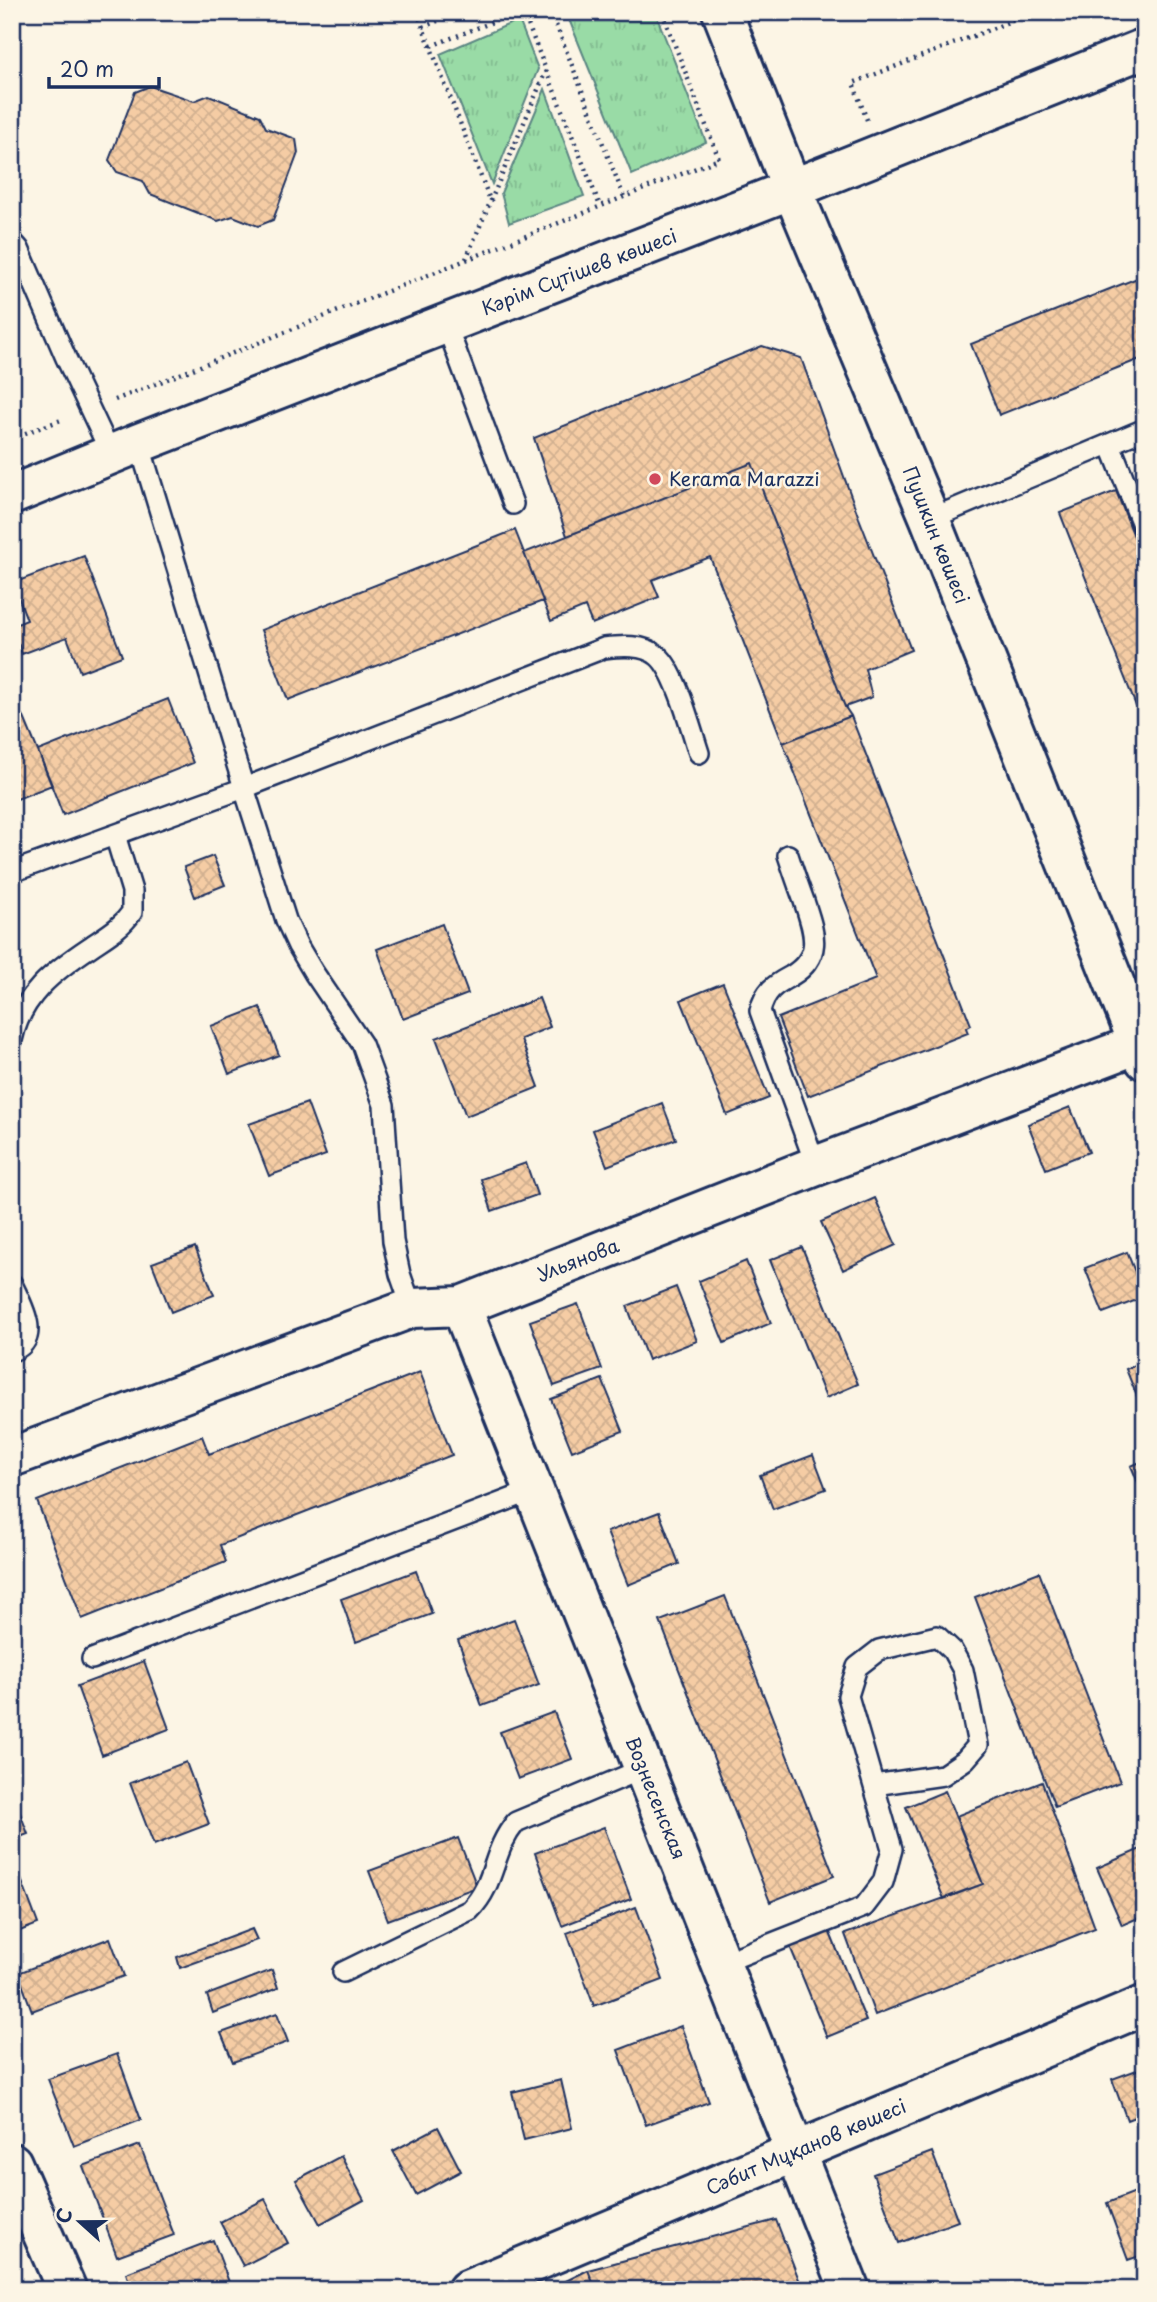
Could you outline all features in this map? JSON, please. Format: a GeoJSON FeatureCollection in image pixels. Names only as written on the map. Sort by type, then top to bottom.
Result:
{"type":"FeatureCollection","features":[{"type":"Feature","properties":{"kind":"street","name":"Пушкин көшесі"},"geometry":{"type":"LineString","coordinates":[[722,12],[792,189],[930,519],[1142,1048]]}},
{"type":"Feature","properties":{"kind":"street","name":"Кәрім Сүтішев көшесі"},"geometry":{"type":"LineString","coordinates":[[12,495],[792,189],[1145,47]]}},
{"type":"Feature","properties":{"kind":"street","name":"Ульянова"},"geometry":{"type":"LineString","coordinates":[[12,1457],[412,1308],[461,1306],[816,1166],[1142,1048]]}},
{"type":"Feature","properties":{"kind":"street","name":"Вознесенская"},"geometry":{"type":"LineString","coordinates":[[461,1306],[850,2290]]}},
{"type":"Feature","properties":{"kind":"street","name":"Сәбит Мұқанов көшесі"},"geometry":{"type":"LineString","coordinates":[[467,2290],[1145,2005]]}},
{"type":"Feature","properties":{"kind":"street"},"geometry":{"type":"LineString","coordinates":[[12,2163],[67,2290]]}},
{"type":"Feature","properties":{"kind":"lane"},"geometry":{"type":"LineString","coordinates":[[12,241],[19,250],[66,358],[92,409],[125,449],[244,788],[286,920],[314,973],[362,1044],[376,1080],[384,1105],[393,1241],[400,1274],[412,1308]]}},
{"type":"Feature","properties":{"kind":"lane"},"geometry":{"type":"LineString","coordinates":[[446,324],[513,504]]}},
{"type":"Feature","properties":{"kind":"lane"},"geometry":{"type":"LineString","coordinates":[[930,519],[1145,429]]}},
{"type":"Feature","properties":{"kind":"lane"},"geometry":{"type":"LineString","coordinates":[[1110,444],[1145,532]]}},
{"type":"Feature","properties":{"kind":"lane"},"geometry":{"type":"LineString","coordinates":[[12,872],[244,788],[604,648],[622,646],[657,654],[670,670],[699,753]]}},
{"type":"Feature","properties":{"kind":"lane"},"geometry":{"type":"LineString","coordinates":[[12,1040],[21,1012],[36,990],[66,964],[118,928],[132,912],[132,891],[116,835]]}},
{"type":"Feature","properties":{"kind":"lane"},"geometry":{"type":"LineString","coordinates":[[788,855],[814,930],[814,945],[803,969],[771,987],[763,998],[760,1010],[816,1166]]}},
{"type":"Feature","properties":{"kind":"lane"},"geometry":{"type":"LineString","coordinates":[[12,1284],[28,1326],[25,1342],[12,1351]]}},
{"type":"Feature","properties":{"kind":"lane"},"geometry":{"type":"LineString","coordinates":[[92,1659],[534,1490]]}},
{"type":"Feature","properties":{"kind":"lane"},"geometry":{"type":"LineString","coordinates":[[722,1962],[864,1907],[883,1882],[892,1849],[848,1696],[857,1667],[879,1650],[937,1636],[952,1650],[963,1670],[978,1745],[965,1760],[943,1775],[874,1786]]}},
{"type":"Feature","properties":{"kind":"lane"},"geometry":{"type":"LineString","coordinates":[[342,1972],[470,1910],[481,1899],[489,1884],[498,1850],[505,1835],[516,1822],[645,1768]]}},
{"type":"Feature","properties":{"kind":"path"},"geometry":{"type":"LineString","coordinates":[[417,12],[491,201]]}},
{"type":"Feature","properties":{"kind":"path"},"geometry":{"type":"LineString","coordinates":[[423,27],[459,12]]}},
{"type":"Feature","properties":{"kind":"path"},"geometry":{"type":"LineString","coordinates":[[431,46],[521,12],[600,206]]}},
{"type":"Feature","properties":{"kind":"path"},"geometry":{"type":"LineString","coordinates":[[551,12],[624,197]]}},
{"type":"Feature","properties":{"kind":"path"},"geometry":{"type":"LineString","coordinates":[[12,438],[92,409],[719,159],[662,12]]}},
{"type":"Feature","properties":{"kind":"path"},"geometry":{"type":"LineString","coordinates":[[880,154],[853,83],[1035,12]]}},
{"type":"Feature","properties":{"kind":"path"},"geometry":{"type":"LineString","coordinates":[[465,260],[546,71]]}},
{"type":"Feature","properties":{"kind":"green space"},"geometry":{"type":"Polygon","coordinates":[[[566,12],[655,12],[706,142],[632,175],[566,12]]]}},
{"type":"Feature","properties":{"kind":"green space"},"geometry":{"type":"Polygon","coordinates":[[[519,20],[538,69],[492,184],[440,54],[519,20]]]}},
{"type":"Feature","properties":{"kind":"green space"},"geometry":{"type":"Polygon","coordinates":[[[545,89],[584,196],[509,223],[501,193],[545,89]]]}},
{"type":"Feature","properties":{"kind":"building"},"geometry":{"type":"Polygon","coordinates":[[[150,86],[194,101],[209,95],[260,116],[266,128],[296,139],[298,153],[273,220],[258,226],[233,216],[218,221],[150,194],[143,181],[117,172],[109,160],[135,92],[150,86]]]}},
{"type":"Feature","properties":{"kind":"building"},"geometry":{"type":"Polygon","coordinates":[[[1145,275],[1145,357],[999,415],[971,344],[1145,275]]]}},
{"type":"Feature","properties":{"kind":"building"},"geometry":{"type":"Polygon","coordinates":[[[762,346],[801,358],[859,518],[911,650],[865,669],[872,697],[845,707],[752,463],[567,536],[534,438],[762,346]]]}},
{"type":"Feature","properties":{"kind":"building"},"geometry":{"type":"Polygon","coordinates":[[[752,463],[845,707],[851,716],[783,743],[710,557],[652,580],[659,597],[592,624],[585,607],[551,621],[524,553],[752,463]]]}},
{"type":"Feature","properties":{"kind":"building"},"geometry":{"type":"Polygon","coordinates":[[[1116,491],[1145,564],[1145,729],[1060,513],[1116,491]]]}},
{"type":"Feature","properties":{"kind":"building"},"geometry":{"type":"Polygon","coordinates":[[[515,530],[543,601],[288,700],[261,630],[515,530]]]}},
{"type":"Feature","properties":{"kind":"building"},"geometry":{"type":"Polygon","coordinates":[[[84,556],[122,656],[80,672],[67,637],[22,654],[12,626],[27,620],[13,583],[84,556]]]}},
{"type":"Feature","properties":{"kind":"building"},"geometry":{"type":"Polygon","coordinates":[[[168,699],[193,763],[63,815],[38,751],[168,699]]]}},
{"type":"Feature","properties":{"kind":"building"},"geometry":{"type":"Polygon","coordinates":[[[23,715],[52,785],[12,801],[12,719],[23,715]]]}},
{"type":"Feature","properties":{"kind":"building"},"geometry":{"type":"Polygon","coordinates":[[[851,716],[971,1025],[966,1028],[968,1033],[808,1096],[778,1018],[876,979],[783,743],[851,716]]]}},
{"type":"Feature","properties":{"kind":"building"},"geometry":{"type":"Polygon","coordinates":[[[213,856],[225,885],[195,897],[184,867],[213,856]]]}},
{"type":"Feature","properties":{"kind":"building"},"geometry":{"type":"Polygon","coordinates":[[[442,924],[468,994],[403,1019],[377,949],[442,924]]]}},
{"type":"Feature","properties":{"kind":"building"},"geometry":{"type":"Polygon","coordinates":[[[723,983],[769,1098],[727,1115],[681,1000],[723,983]]]}},
{"type":"Feature","properties":{"kind":"building"},"geometry":{"type":"Polygon","coordinates":[[[539,998],[550,1027],[521,1039],[539,1087],[466,1116],[436,1038],[539,998]]]}},
{"type":"Feature","properties":{"kind":"building"},"geometry":{"type":"Polygon","coordinates":[[[260,1007],[279,1055],[229,1074],[211,1026],[260,1007]]]}},
{"type":"Feature","properties":{"kind":"building"},"geometry":{"type":"Polygon","coordinates":[[[307,1103],[326,1155],[269,1176],[249,1124],[307,1103]]]}},
{"type":"Feature","properties":{"kind":"building"},"geometry":{"type":"Polygon","coordinates":[[[662,1103],[676,1139],[607,1166],[593,1130],[662,1103]]]}},
{"type":"Feature","properties":{"kind":"building"},"geometry":{"type":"Polygon","coordinates":[[[1070,1107],[1089,1152],[1046,1169],[1028,1124],[1070,1107]]]}},
{"type":"Feature","properties":{"kind":"building"},"geometry":{"type":"Polygon","coordinates":[[[526,1163],[537,1195],[492,1211],[481,1179],[526,1163]]]}},
{"type":"Feature","properties":{"kind":"building"},"geometry":{"type":"Polygon","coordinates":[[[875,1198],[896,1245],[843,1270],[821,1222],[875,1198]]]}},
{"type":"Feature","properties":{"kind":"building"},"geometry":{"type":"Polygon","coordinates":[[[195,1247],[214,1295],[171,1312],[152,1263],[195,1247]]]}},
{"type":"Feature","properties":{"kind":"building"},"geometry":{"type":"Polygon","coordinates":[[[802,1247],[858,1384],[826,1398],[770,1260],[802,1247]]]}},
{"type":"Feature","properties":{"kind":"building"},"geometry":{"type":"Polygon","coordinates":[[[1127,1252],[1145,1297],[1103,1313],[1085,1268],[1127,1252]]]}},
{"type":"Feature","properties":{"kind":"building"},"geometry":{"type":"Polygon","coordinates":[[[746,1261],[771,1323],[724,1343],[699,1281],[746,1261]]]}},
{"type":"Feature","properties":{"kind":"building"},"geometry":{"type":"Polygon","coordinates":[[[676,1287],[697,1341],[648,1360],[627,1306],[676,1287]]]}},
{"type":"Feature","properties":{"kind":"building"},"geometry":{"type":"Polygon","coordinates":[[[578,1304],[602,1369],[554,1386],[530,1321],[578,1304]]]}},
{"type":"Feature","properties":{"kind":"building"},"geometry":{"type":"Polygon","coordinates":[[[12,1309],[20,1328],[12,1331],[12,1309]]]}},
{"type":"Feature","properties":{"kind":"building"},"geometry":{"type":"Polygon","coordinates":[[[1145,1361],[1145,1414],[1144,1414],[1126,1369],[1145,1361]]]}},
{"type":"Feature","properties":{"kind":"building"},"geometry":{"type":"Polygon","coordinates":[[[420,1372],[452,1455],[220,1545],[226,1562],[82,1619],[37,1501],[202,1436],[209,1454],[420,1372]]]}},
{"type":"Feature","properties":{"kind":"building"},"geometry":{"type":"Polygon","coordinates":[[[602,1379],[623,1431],[572,1451],[551,1399],[602,1379]]]}},
{"type":"Feature","properties":{"kind":"building"},"geometry":{"type":"Polygon","coordinates":[[[813,1455],[826,1489],[773,1509],[760,1475],[813,1455]]]}},
{"type":"Feature","properties":{"kind":"building"},"geometry":{"type":"Polygon","coordinates":[[[1145,1460],[1145,1499],[1131,1466],[1145,1460]]]}},
{"type":"Feature","properties":{"kind":"building"},"geometry":{"type":"Polygon","coordinates":[[[659,1512],[679,1564],[628,1585],[607,1532],[659,1512]]]}},
{"type":"Feature","properties":{"kind":"building"},"geometry":{"type":"Polygon","coordinates":[[[416,1571],[432,1614],[356,1642],[341,1599],[416,1571]]]}},
{"type":"Feature","properties":{"kind":"building"},"geometry":{"type":"Polygon","coordinates":[[[1039,1572],[1120,1782],[1055,1807],[975,1597],[1039,1572]]]}},
{"type":"Feature","properties":{"kind":"building"},"geometry":{"type":"Polygon","coordinates":[[[725,1596],[834,1876],[770,1902],[660,1621],[725,1596]]]}},
{"type":"Feature","properties":{"kind":"building"},"geometry":{"type":"Polygon","coordinates":[[[514,1619],[539,1685],[482,1706],[458,1640],[514,1619]]]}},
{"type":"Feature","properties":{"kind":"building"},"geometry":{"type":"Polygon","coordinates":[[[144,1661],[169,1729],[102,1755],[77,1686],[144,1661]]]}},
{"type":"Feature","properties":{"kind":"building"},"geometry":{"type":"Polygon","coordinates":[[[554,1712],[572,1759],[518,1779],[500,1732],[554,1712]]]}},
{"type":"Feature","properties":{"kind":"building"},"geometry":{"type":"Polygon","coordinates":[[[186,1762],[209,1824],[154,1845],[130,1783],[186,1762]]]}},
{"type":"Feature","properties":{"kind":"building"},"geometry":{"type":"Polygon","coordinates":[[[1042,1782],[1095,1928],[875,2015],[845,1934],[983,1884],[956,1816],[1042,1782]]]}},
{"type":"Feature","properties":{"kind":"building"},"geometry":{"type":"Polygon","coordinates":[[[945,1791],[983,1884],[944,1899],[906,1807],[945,1791]]]}},
{"type":"Feature","properties":{"kind":"building"},"geometry":{"type":"Polygon","coordinates":[[[12,1792],[28,1834],[12,1840],[12,1792]]]}},
{"type":"Feature","properties":{"kind":"building"},"geometry":{"type":"Polygon","coordinates":[[[604,1827],[631,1899],[562,1926],[535,1853],[604,1827]]]}},
{"type":"Feature","properties":{"kind":"building"},"geometry":{"type":"Polygon","coordinates":[[[458,1838],[477,1887],[388,1920],[369,1871],[458,1838]]]}},
{"type":"Feature","properties":{"kind":"building"},"geometry":{"type":"Polygon","coordinates":[[[1145,1847],[1145,1915],[1122,1925],[1097,1868],[1145,1847]]]}},
{"type":"Feature","properties":{"kind":"building"},"geometry":{"type":"Polygon","coordinates":[[[21,1879],[38,1924],[12,1934],[12,1882],[21,1879]]]}},
{"type":"Feature","properties":{"kind":"building"},"geometry":{"type":"Polygon","coordinates":[[[636,1907],[663,1980],[594,2006],[567,1933],[636,1907]]]}},
{"type":"Feature","properties":{"kind":"building"},"geometry":{"type":"Polygon","coordinates":[[[828,1928],[866,2021],[827,2037],[789,1944],[828,1928]]]}},
{"type":"Feature","properties":{"kind":"building"},"geometry":{"type":"Polygon","coordinates":[[[252,1929],[257,1940],[180,1968],[177,1957],[252,1929]]]}},
{"type":"Feature","properties":{"kind":"building"},"geometry":{"type":"Polygon","coordinates":[[[110,1938],[124,1976],[32,2011],[18,1973],[110,1938]]]}},
{"type":"Feature","properties":{"kind":"building"},"geometry":{"type":"Polygon","coordinates":[[[272,1970],[278,1988],[213,2013],[207,1995],[272,1970]]]}},
{"type":"Feature","properties":{"kind":"building"},"geometry":{"type":"Polygon","coordinates":[[[277,2013],[288,2042],[233,2062],[221,2033],[277,2013]]]}},
{"type":"Feature","properties":{"kind":"building"},"geometry":{"type":"Polygon","coordinates":[[[681,2026],[709,2102],[646,2125],[618,2050],[681,2026]]]}},
{"type":"Feature","properties":{"kind":"building"},"geometry":{"type":"Polygon","coordinates":[[[117,2054],[141,2120],[74,2146],[48,2079],[117,2054]]]}},
{"type":"Feature","properties":{"kind":"building"},"geometry":{"type":"Polygon","coordinates":[[[1145,2067],[1145,2113],[1127,2120],[1112,2079],[1145,2067]]]}},
{"type":"Feature","properties":{"kind":"building"},"geometry":{"type":"Polygon","coordinates":[[[561,2080],[572,2128],[524,2140],[512,2092],[561,2080]]]}},
{"type":"Feature","properties":{"kind":"building"},"geometry":{"type":"Polygon","coordinates":[[[438,2127],[461,2171],[416,2195],[393,2151],[438,2127]]]}},
{"type":"Feature","properties":{"kind":"building"},"geometry":{"type":"Polygon","coordinates":[[[140,2145],[174,2235],[117,2256],[83,2166],[140,2145]]]}},
{"type":"Feature","properties":{"kind":"building"},"geometry":{"type":"Polygon","coordinates":[[[932,2152],[958,2221],[899,2243],[873,2174],[932,2152]]]}},
{"type":"Feature","properties":{"kind":"building"},"geometry":{"type":"Polygon","coordinates":[[[341,2156],[364,2200],[320,2224],[296,2180],[341,2156]]]}},
{"type":"Feature","properties":{"kind":"building"},"geometry":{"type":"Polygon","coordinates":[[[1138,2191],[1145,2210],[1145,2254],[1128,2260],[1107,2203],[1138,2191]]]}},
{"type":"Feature","properties":{"kind":"building"},"geometry":{"type":"Polygon","coordinates":[[[265,2199],[288,2243],[243,2266],[220,2222],[265,2199]]]}},
{"type":"Feature","properties":{"kind":"building"},"geometry":{"type":"Polygon","coordinates":[[[776,2220],[803,2290],[596,2290],[588,2270],[776,2220]]]}},
{"type":"Feature","properties":{"kind":"building"},"geometry":{"type":"Polygon","coordinates":[[[213,2240],[232,2290],[132,2290],[126,2273],[213,2240]]]}},
{"type":"Feature","properties":{"kind":"building"},"geometry":{"type":"Polygon","coordinates":[[[588,2270],[596,2290],[548,2290],[588,2270]]]}},
{"type":"Feature","properties":{"kind":"place","name":"Kerama Marazzi"},"geometry":{"type":"Point","coordinates":[655,479]}}]}
